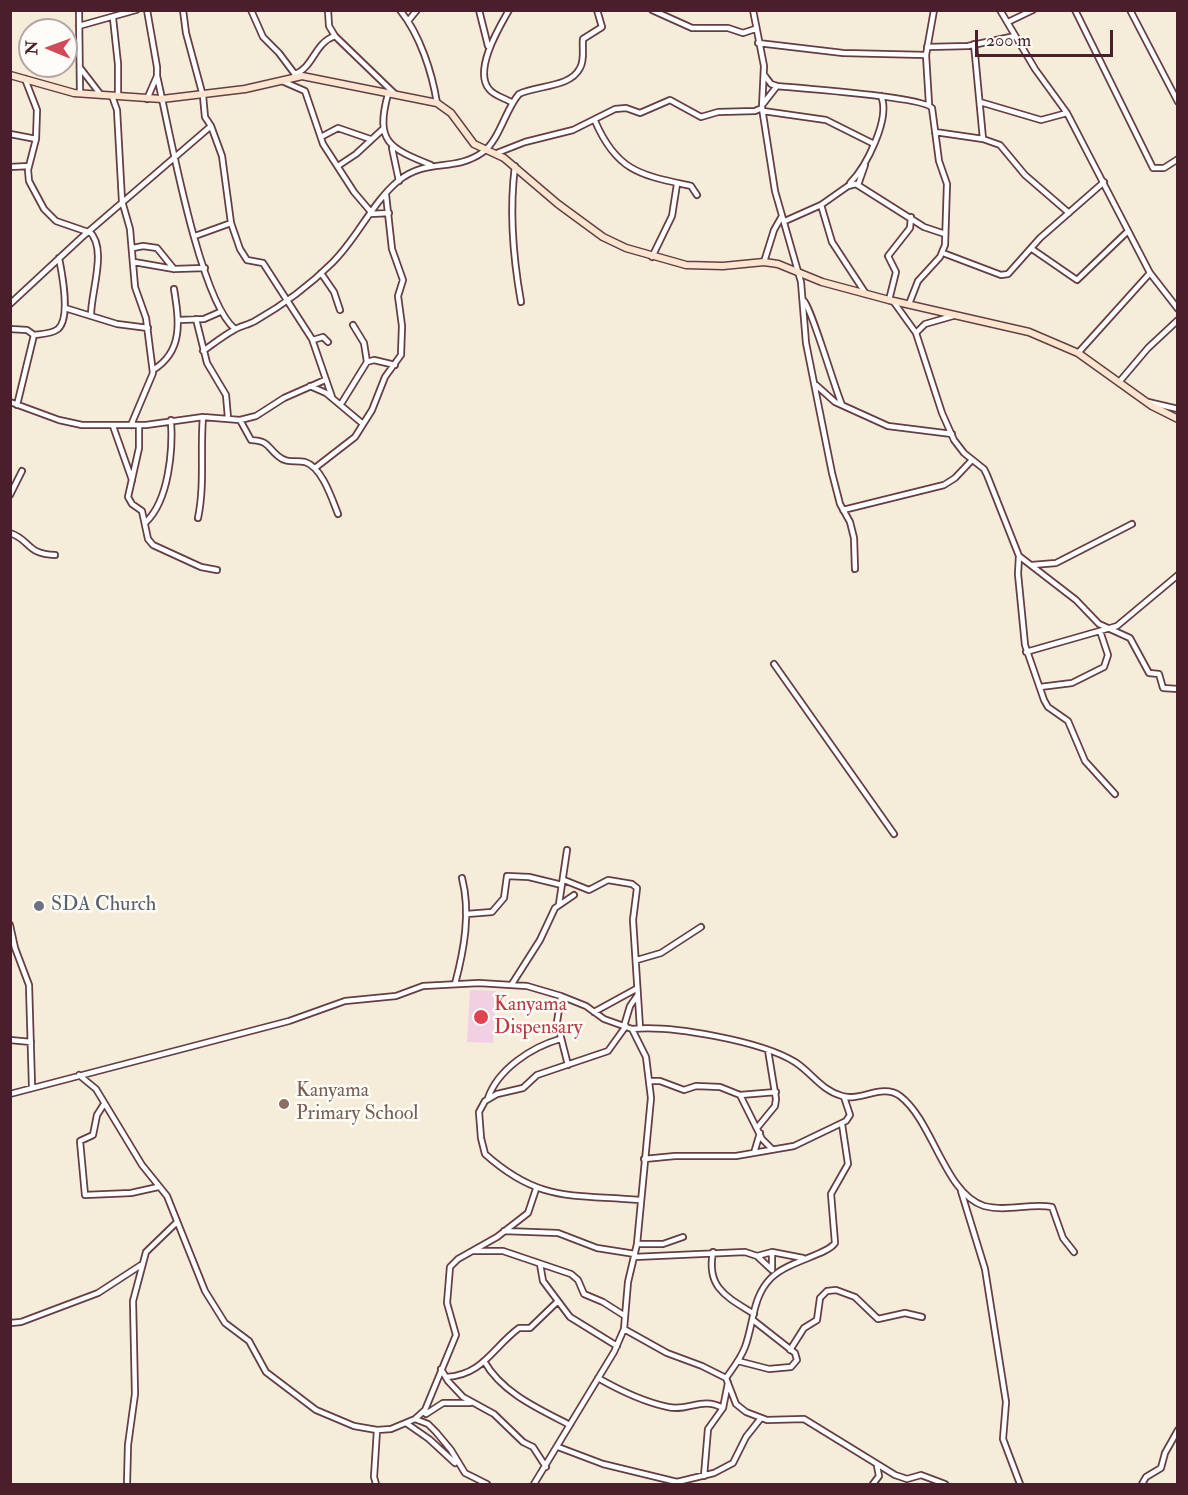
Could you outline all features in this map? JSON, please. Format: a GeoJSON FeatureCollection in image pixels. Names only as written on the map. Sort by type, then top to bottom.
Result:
{"type":"FeatureCollection","features":[{"type":"Feature","properties":{"kind":"street"},"geometry":{"type":"LineString","coordinates":[[79,10],[80,93]]}},
{"type":"Feature","properties":{"kind":"street"},"geometry":{"type":"LineString","coordinates":[[79,26],[136,10]]}},
{"type":"Feature","properties":{"kind":"street"},"geometry":{"type":"LineString","coordinates":[[147,10],[155,48],[157,76],[174,157],[195,236],[220,312],[235,329]]}},
{"type":"Feature","properties":{"kind":"street"},"geometry":{"type":"LineString","coordinates":[[183,10],[190,49],[203,96],[204,117],[211,126],[222,156],[231,223],[243,256],[263,263],[288,300],[313,340],[332,397]]}},
{"type":"Feature","properties":{"kind":"street"},"geometry":{"type":"LineString","coordinates":[[251,10],[263,37],[296,76],[437,103],[451,113],[474,144],[497,153],[558,204],[603,237],[652,257],[686,264],[714,266],[764,262],[866,294],[1029,332],[1078,354],[1146,401],[1178,418]]}},
{"type":"Feature","properties":{"kind":"street"},"geometry":{"type":"LineString","coordinates":[[328,10],[329,26],[335,36],[397,96]]}},
{"type":"Feature","properties":{"kind":"street"},"geometry":{"type":"LineString","coordinates":[[400,10],[408,21],[429,70],[437,103]]}},
{"type":"Feature","properties":{"kind":"street"},"geometry":{"type":"LineString","coordinates":[[408,21],[417,10]]}},
{"type":"Feature","properties":{"kind":"street"},"geometry":{"type":"LineString","coordinates":[[479,10],[489,48],[486,85],[491,91],[513,103]]}},
{"type":"Feature","properties":{"kind":"street"},"geometry":{"type":"LineString","coordinates":[[489,48],[509,10]]}},
{"type":"Feature","properties":{"kind":"street"},"geometry":{"type":"LineString","coordinates":[[203,351],[235,329],[256,321],[288,300],[321,273],[342,253],[370,213],[399,181],[419,168],[458,164],[486,150],[519,94],[528,89],[560,82],[574,75],[582,63],[583,39],[602,27],[597,10]]}},
{"type":"Feature","properties":{"kind":"street"},"geometry":{"type":"LineString","coordinates":[[652,10],[692,28],[728,28],[743,33],[755,29]]}},
{"type":"Feature","properties":{"kind":"street"},"geometry":{"type":"LineString","coordinates":[[753,10],[764,75],[763,110],[775,191],[799,273],[807,343],[825,442],[843,510],[850,522],[854,538],[855,569]]}},
{"type":"Feature","properties":{"kind":"street"},"geometry":{"type":"LineString","coordinates":[[909,304],[918,281],[943,253],[945,234],[946,184],[929,104],[926,55],[934,10]]}},
{"type":"Feature","properties":{"kind":"street"},"geometry":{"type":"LineString","coordinates":[[1000,10],[1067,113],[1150,273],[1178,309]]}},
{"type":"Feature","properties":{"kind":"street"},"geometry":{"type":"LineString","coordinates":[[1008,22],[1033,10]]}},
{"type":"Feature","properties":{"kind":"street"},"geometry":{"type":"LineString","coordinates":[[1075,10],[1154,168],[1164,168],[1178,159]]}},
{"type":"Feature","properties":{"kind":"street"},"geometry":{"type":"LineString","coordinates":[[1130,10],[1178,102]]}},
{"type":"Feature","properties":{"kind":"street"},"geometry":{"type":"LineString","coordinates":[[113,18],[122,204],[132,237],[135,287],[148,328],[153,369],[152,382],[131,425]]}},
{"type":"Feature","properties":{"kind":"street"},"geometry":{"type":"LineString","coordinates":[[10,75],[80,93],[147,99],[203,96],[282,81],[296,76],[306,69],[319,46],[335,36]]}},
{"type":"Feature","properties":{"kind":"street"},"geometry":{"type":"LineString","coordinates":[[927,47],[974,44],[1015,36]]}},
{"type":"Feature","properties":{"kind":"street"},"geometry":{"type":"LineString","coordinates":[[758,43],[843,53],[926,55]]}},
{"type":"Feature","properties":{"kind":"street"},"geometry":{"type":"LineString","coordinates":[[974,44],[983,139]]}},
{"type":"Feature","properties":{"kind":"street"},"geometry":{"type":"LineString","coordinates":[[81,68],[101,95]]}},
{"type":"Feature","properties":{"kind":"street"},"geometry":{"type":"LineString","coordinates":[[764,75],[771,84],[777,86],[891,97],[929,104]]}},
{"type":"Feature","properties":{"kind":"street"},"geometry":{"type":"LineString","coordinates":[[147,99],[157,76]]}},
{"type":"Feature","properties":{"kind":"street"},"geometry":{"type":"LineString","coordinates":[[25,79],[37,110],[36,139],[29,166],[29,181],[44,209],[56,221],[96,237],[99,249],[91,315]]}},
{"type":"Feature","properties":{"kind":"street"},"geometry":{"type":"LineString","coordinates":[[282,81],[305,91],[321,137],[354,192],[370,213]]}},
{"type":"Feature","properties":{"kind":"street"},"geometry":{"type":"LineString","coordinates":[[763,110],[777,86]]}},
{"type":"Feature","properties":{"kind":"street"},"geometry":{"type":"LineString","coordinates":[[388,94],[383,111],[383,129],[399,181]]}},
{"type":"Feature","properties":{"kind":"street"},"geometry":{"type":"LineString","coordinates":[[116,105],[117,96]]}},
{"type":"Feature","properties":{"kind":"street"},"geometry":{"type":"LineString","coordinates":[[881,96],[884,103]]}},
{"type":"Feature","properties":{"kind":"street"},"geometry":{"type":"LineString","coordinates":[[764,262],[774,230],[784,219],[821,205],[848,186],[874,144],[884,103],[891,97]]}},
{"type":"Feature","properties":{"kind":"street"},"geometry":{"type":"LineString","coordinates":[[497,153],[595,121],[615,110],[626,108],[640,113],[667,100],[702,117],[718,112],[763,110],[826,120],[874,144]]}},
{"type":"Feature","properties":{"kind":"street"},"geometry":{"type":"LineString","coordinates":[[980,102],[1041,120],[1067,113]]}},
{"type":"Feature","properties":{"kind":"street"},"geometry":{"type":"LineString","coordinates":[[595,121],[604,143],[620,160],[644,175],[691,186],[697,195]]}},
{"type":"Feature","properties":{"kind":"street"},"geometry":{"type":"LineString","coordinates":[[10,304],[81,238],[211,126]]}},
{"type":"Feature","properties":{"kind":"street"},"geometry":{"type":"LineString","coordinates":[[321,137],[338,128],[370,139]]}},
{"type":"Feature","properties":{"kind":"street"},"geometry":{"type":"LineString","coordinates":[[338,166],[356,154],[383,129]]}},
{"type":"Feature","properties":{"kind":"street"},"geometry":{"type":"LineString","coordinates":[[935,132],[983,139],[1000,145],[1025,175],[1069,213]]}},
{"type":"Feature","properties":{"kind":"street"},"geometry":{"type":"LineString","coordinates":[[10,134],[36,139]]}},
{"type":"Feature","properties":{"kind":"street"},"geometry":{"type":"LineString","coordinates":[[390,146],[432,165]]}},
{"type":"Feature","properties":{"kind":"street"},"geometry":{"type":"LineString","coordinates":[[858,185],[867,158]]}},
{"type":"Feature","properties":{"kind":"street"},"geometry":{"type":"LineString","coordinates":[[10,167],[29,166]]}},
{"type":"Feature","properties":{"kind":"street"},"geometry":{"type":"LineString","coordinates":[[515,166],[512,226],[515,270],[521,302]]}},
{"type":"Feature","properties":{"kind":"street"},"geometry":{"type":"LineString","coordinates":[[943,253],[1004,276],[1104,182]]}},
{"type":"Feature","properties":{"kind":"street"},"geometry":{"type":"LineString","coordinates":[[652,257],[672,216],[677,184]]}},
{"type":"Feature","properties":{"kind":"street"},"geometry":{"type":"LineString","coordinates":[[848,186],[858,185],[924,226],[945,234]]}},
{"type":"Feature","properties":{"kind":"street"},"geometry":{"type":"LineString","coordinates":[[315,468],[349,444],[372,410],[385,377],[395,365],[402,349],[398,296],[403,280],[392,249],[386,195]]}},
{"type":"Feature","properties":{"kind":"street"},"geometry":{"type":"LineString","coordinates":[[821,205],[832,242],[866,294]]}},
{"type":"Feature","properties":{"kind":"street"},"geometry":{"type":"LineString","coordinates":[[370,213],[389,213]]}},
{"type":"Feature","properties":{"kind":"street"},"geometry":{"type":"LineString","coordinates":[[911,217],[910,228],[888,256],[896,272],[891,300],[916,333],[952,434],[960,449],[987,475],[1019,556],[1018,568],[1026,652],[1048,706],[1068,721],[1085,761],[1115,794]]}},
{"type":"Feature","properties":{"kind":"street"},"geometry":{"type":"LineString","coordinates":[[195,236],[231,223]]}},
{"type":"Feature","properties":{"kind":"street"},"geometry":{"type":"LineString","coordinates":[[80,229],[81,238]]}},
{"type":"Feature","properties":{"kind":"street"},"geometry":{"type":"LineString","coordinates":[[1032,249],[1045,255],[1077,280],[1128,231]]}},
{"type":"Feature","properties":{"kind":"street"},"geometry":{"type":"LineString","coordinates":[[132,237],[143,246],[162,251],[174,269]]}},
{"type":"Feature","properties":{"kind":"street"},"geometry":{"type":"LineString","coordinates":[[133,248],[143,246]]}},
{"type":"Feature","properties":{"kind":"street"},"geometry":{"type":"LineString","coordinates":[[10,328],[27,330],[34,335],[58,329],[65,308],[59,258]]}},
{"type":"Feature","properties":{"kind":"street"},"geometry":{"type":"LineString","coordinates":[[134,262],[174,269],[205,268]]}},
{"type":"Feature","properties":{"kind":"street"},"geometry":{"type":"LineString","coordinates":[[321,273],[331,287],[340,310]]}},
{"type":"Feature","properties":{"kind":"street"},"geometry":{"type":"LineString","coordinates":[[1078,354],[1150,273]]}},
{"type":"Feature","properties":{"kind":"street"},"geometry":{"type":"LineString","coordinates":[[153,369],[164,362],[175,346],[179,320],[174,289]]}},
{"type":"Feature","properties":{"kind":"street"},"geometry":{"type":"LineString","coordinates":[[1173,303],[1178,297]]}},
{"type":"Feature","properties":{"kind":"street"},"geometry":{"type":"LineString","coordinates":[[803,301],[811,311],[814,329],[842,405]]}},
{"type":"Feature","properties":{"kind":"street"},"geometry":{"type":"LineString","coordinates":[[65,308],[117,324],[148,328]]}},
{"type":"Feature","properties":{"kind":"street"},"geometry":{"type":"LineString","coordinates":[[179,320],[196,319],[220,312]]}},
{"type":"Feature","properties":{"kind":"street"},"geometry":{"type":"LineString","coordinates":[[916,333],[925,324],[954,315]]}},
{"type":"Feature","properties":{"kind":"street"},"geometry":{"type":"LineString","coordinates":[[196,319],[203,351],[224,389],[228,415]]}},
{"type":"Feature","properties":{"kind":"street"},"geometry":{"type":"LineString","coordinates":[[1120,381],[1148,348],[1178,320]]}},
{"type":"Feature","properties":{"kind":"street"},"geometry":{"type":"LineString","coordinates":[[340,404],[367,362],[364,343],[352,325]]}},
{"type":"Feature","properties":{"kind":"street"},"geometry":{"type":"LineString","coordinates":[[17,405],[34,335]]}},
{"type":"Feature","properties":{"kind":"street"},"geometry":{"type":"LineString","coordinates":[[313,340],[323,337],[328,342]]}},
{"type":"Feature","properties":{"kind":"street"},"geometry":{"type":"LineString","coordinates":[[366,354],[374,360],[395,365]]}},
{"type":"Feature","properties":{"kind":"street"},"geometry":{"type":"LineString","coordinates":[[151,357],[164,362]]}},
{"type":"Feature","properties":{"kind":"street"},"geometry":{"type":"LineString","coordinates":[[367,362],[374,360]]}},
{"type":"Feature","properties":{"kind":"street"},"geometry":{"type":"LineString","coordinates":[[10,402],[72,424],[139,425],[228,415],[240,420],[256,416],[308,385],[325,380]]}},
{"type":"Feature","properties":{"kind":"street"},"geometry":{"type":"LineString","coordinates":[[815,383],[825,396],[898,429],[952,434]]}},
{"type":"Feature","properties":{"kind":"street"},"geometry":{"type":"LineString","coordinates":[[308,385],[319,388],[332,397],[363,424]]}},
{"type":"Feature","properties":{"kind":"street"},"geometry":{"type":"LineString","coordinates":[[1146,401],[1178,409]]}},
{"type":"Feature","properties":{"kind":"street"},"geometry":{"type":"LineString","coordinates":[[198,518],[204,475],[200,445],[203,417]]}},
{"type":"Feature","properties":{"kind":"street"},"geometry":{"type":"LineString","coordinates":[[146,522],[159,506],[170,458],[171,420]]}},
{"type":"Feature","properties":{"kind":"street"},"geometry":{"type":"LineString","coordinates":[[240,420],[251,440],[262,441],[273,448],[276,455],[289,462],[305,462],[315,468],[338,514]]}},
{"type":"Feature","properties":{"kind":"street"},"geometry":{"type":"LineString","coordinates":[[139,425],[139,448],[129,501],[142,511],[151,544],[201,567],[217,570]]}},
{"type":"Feature","properties":{"kind":"street"},"geometry":{"type":"LineString","coordinates":[[112,426],[132,480]]}},
{"type":"Feature","properties":{"kind":"street"},"geometry":{"type":"LineString","coordinates":[[843,510],[944,485],[955,478],[972,460]]}},
{"type":"Feature","properties":{"kind":"street"},"geometry":{"type":"LineString","coordinates":[[10,495],[22,471]]}},
{"type":"Feature","properties":{"kind":"street"},"geometry":{"type":"LineString","coordinates":[[1018,568],[1056,563],[1132,524]]}},
{"type":"Feature","properties":{"kind":"street"},"geometry":{"type":"LineString","coordinates":[[10,533],[21,537],[31,550],[55,555]]}},
{"type":"Feature","properties":{"kind":"street"},"geometry":{"type":"LineString","coordinates":[[1019,556],[1108,630],[1130,638],[1149,673],[1158,674],[1163,688],[1178,688]]}},
{"type":"Feature","properties":{"kind":"street"},"geometry":{"type":"LineString","coordinates":[[1026,652],[1108,630],[1126,620],[1178,575]]}},
{"type":"Feature","properties":{"kind":"street"},"geometry":{"type":"LineString","coordinates":[[1040,687],[1072,683],[1104,667],[1108,655],[1100,631]]}},
{"type":"Feature","properties":{"kind":"street"},"geometry":{"type":"LineString","coordinates":[[774,664],[894,834]]}},
{"type":"Feature","properties":{"kind":"street"},"geometry":{"type":"LineString","coordinates":[[559,904],[558,894],[563,882],[567,850]]}},
{"type":"Feature","properties":{"kind":"street"},"geometry":{"type":"LineString","coordinates":[[467,914],[492,912],[504,898],[507,876],[563,882],[591,890],[608,880],[635,885],[637,892],[633,920],[640,1028]]}},
{"type":"Feature","properties":{"kind":"street"},"geometry":{"type":"LineString","coordinates":[[455,984],[461,962],[467,914],[462,878]]}},
{"type":"Feature","properties":{"kind":"street"},"geometry":{"type":"LineString","coordinates":[[513,984],[540,940],[551,913],[559,904],[574,895]]}},
{"type":"Feature","properties":{"kind":"street"},"geometry":{"type":"LineString","coordinates":[[10,925],[15,948],[29,985],[32,1086]]}},
{"type":"Feature","properties":{"kind":"street"},"geometry":{"type":"LineString","coordinates":[[637,960],[661,953],[701,927]]}},
{"type":"Feature","properties":{"kind":"street"},"geometry":{"type":"LineString","coordinates":[[10,1094],[32,1086],[289,1021],[345,1001],[396,996],[423,986],[513,984],[561,996],[604,1019],[632,1029],[718,1036],[768,1050],[795,1062],[824,1088],[844,1097],[883,1092],[898,1095],[919,1119],[960,1188],[985,1269],[1006,1402],[1003,1439],[1020,1485]]}},
{"type":"Feature","properties":{"kind":"street"},"geometry":{"type":"LineString","coordinates":[[594,1012],[636,989]]}},
{"type":"Feature","properties":{"kind":"street"},"geometry":{"type":"LineString","coordinates":[[561,996],[557,1022],[568,1065]]}},
{"type":"Feature","properties":{"kind":"street"},"geometry":{"type":"LineString","coordinates":[[488,1098],[523,1088],[537,1075],[608,1051],[625,1026],[630,1006],[637,996]]}},
{"type":"Feature","properties":{"kind":"street"},"geometry":{"type":"LineString","coordinates":[[534,1485],[617,1346],[624,1329],[628,1282],[637,1244],[650,1081],[646,1058],[632,1029]]}},
{"type":"Feature","properties":{"kind":"street"},"geometry":{"type":"LineString","coordinates":[[560,1039],[539,1046],[523,1057],[495,1084],[480,1112],[481,1138],[485,1154],[518,1179],[536,1188],[560,1195],[640,1200]]}},
{"type":"Feature","properties":{"kind":"street"},"geometry":{"type":"LineString","coordinates":[[10,1040],[31,1042]]}},
{"type":"Feature","properties":{"kind":"street"},"geometry":{"type":"LineString","coordinates":[[754,1153],[759,1130],[775,1106],[776,1092],[768,1050]]}},
{"type":"Feature","properties":{"kind":"street"},"geometry":{"type":"LineString","coordinates":[[79,1075],[96,1089],[158,1187],[169,1200],[176,1223],[205,1291],[225,1323],[248,1340],[266,1372],[316,1410],[354,1426],[377,1430],[391,1429],[406,1423],[443,1403],[471,1403]]}},
{"type":"Feature","properties":{"kind":"street"},"geometry":{"type":"LineString","coordinates":[[650,1081],[660,1081],[684,1090],[696,1086],[720,1088],[740,1095],[776,1092]]}},
{"type":"Feature","properties":{"kind":"street"},"geometry":{"type":"LineString","coordinates":[[740,1095],[762,1139],[773,1149]]}},
{"type":"Feature","properties":{"kind":"street"},"geometry":{"type":"LineString","coordinates":[[644,1159],[675,1156],[721,1157],[794,1146],[821,1131],[842,1124],[850,1115],[844,1097]]}},
{"type":"Feature","properties":{"kind":"street"},"geometry":{"type":"LineString","coordinates":[[104,1104],[97,1115],[94,1134],[82,1138],[79,1144],[85,1195],[131,1193],[158,1187]]}},
{"type":"Feature","properties":{"kind":"street"},"geometry":{"type":"LineString","coordinates":[[704,1476],[708,1429],[723,1408],[727,1380],[744,1349],[760,1292],[771,1278],[787,1265],[825,1252],[834,1243],[831,1194],[848,1164],[842,1124]]}},
{"type":"Feature","properties":{"kind":"street"},"geometry":{"type":"LineString","coordinates":[[459,1467],[451,1450],[428,1424],[425,1412],[456,1335],[447,1304],[450,1267],[458,1259],[504,1231],[528,1213],[536,1188]]}},
{"type":"Feature","properties":{"kind":"street"},"geometry":{"type":"LineString","coordinates":[[960,1188],[975,1202],[991,1207],[1052,1207],[1063,1238],[1074,1252]]}},
{"type":"Feature","properties":{"kind":"street"},"geometry":{"type":"LineString","coordinates":[[127,1485],[128,1445],[135,1394],[136,1357],[132,1316],[141,1265],[151,1246],[176,1223]]}},
{"type":"Feature","properties":{"kind":"street"},"geometry":{"type":"LineString","coordinates":[[504,1231],[558,1233],[597,1248],[635,1255],[746,1252],[756,1256],[772,1270]]}},
{"type":"Feature","properties":{"kind":"street"},"geometry":{"type":"LineString","coordinates":[[637,1244],[663,1244],[683,1237]]}},
{"type":"Feature","properties":{"kind":"street"},"geometry":{"type":"LineString","coordinates":[[473,1251],[502,1251],[571,1274],[579,1280],[584,1294],[603,1302],[625,1316]]}},
{"type":"Feature","properties":{"kind":"street"},"geometry":{"type":"LineString","coordinates":[[713,1252],[710,1269],[714,1282],[726,1296],[795,1353],[797,1360],[786,1368],[769,1370],[738,1361]]}},
{"type":"Feature","properties":{"kind":"street"},"geometry":{"type":"LineString","coordinates":[[756,1256],[772,1252],[803,1258]]}},
{"type":"Feature","properties":{"kind":"street"},"geometry":{"type":"LineString","coordinates":[[771,1278],[772,1252]]}},
{"type":"Feature","properties":{"kind":"street"},"geometry":{"type":"LineString","coordinates":[[540,1264],[543,1281],[557,1302],[575,1321],[617,1346]]}},
{"type":"Feature","properties":{"kind":"street"},"geometry":{"type":"LineString","coordinates":[[10,1323],[21,1322],[98,1293],[141,1265]]}},
{"type":"Feature","properties":{"kind":"street"},"geometry":{"type":"LineString","coordinates":[[790,1350],[799,1333],[817,1320],[820,1298],[827,1291],[836,1290],[855,1297],[878,1319],[905,1313],[922,1317]]}},
{"type":"Feature","properties":{"kind":"street"},"geometry":{"type":"LineString","coordinates":[[446,1377],[470,1373],[510,1335],[519,1328],[530,1328],[557,1302]]}},
{"type":"Feature","properties":{"kind":"street"},"geometry":{"type":"LineString","coordinates":[[624,1329],[667,1353],[702,1366],[727,1380],[739,1408],[761,1418],[804,1419],[877,1466],[903,1479],[921,1475],[945,1485]]}},
{"type":"Feature","properties":{"kind":"street"},"geometry":{"type":"LineString","coordinates":[[484,1361],[492,1374],[512,1392],[570,1425]]}},
{"type":"Feature","properties":{"kind":"street"},"geometry":{"type":"LineString","coordinates":[[441,1369],[471,1403],[494,1414],[523,1442],[533,1447],[546,1467]]}},
{"type":"Feature","properties":{"kind":"street"},"geometry":{"type":"LineString","coordinates":[[598,1378],[624,1391],[668,1407],[711,1402],[723,1408]]}},
{"type":"Feature","properties":{"kind":"street"},"geometry":{"type":"LineString","coordinates":[[558,1447],[585,1459],[664,1480],[694,1482],[733,1463],[747,1437],[761,1418]]}},
{"type":"Feature","properties":{"kind":"street"},"geometry":{"type":"LineString","coordinates":[[415,1419],[428,1424]]}},
{"type":"Feature","properties":{"kind":"street"},"geometry":{"type":"LineString","coordinates":[[406,1423],[429,1439],[469,1477],[487,1485]]}},
{"type":"Feature","properties":{"kind":"street"},"geometry":{"type":"LineString","coordinates":[[376,1485],[374,1478],[377,1430]]}},
{"type":"Feature","properties":{"kind":"street"},"geometry":{"type":"LineString","coordinates":[[1142,1485],[1146,1477],[1161,1468],[1165,1453],[1178,1430]]}},
{"type":"Feature","properties":{"kind":"street"},"geometry":{"type":"LineString","coordinates":[[873,1485],[879,1476],[877,1466]]}},
{"type":"Feature","properties":{"kind":"shaded area","name":"Kanyama Dispensary"},"geometry":{"type":"Polygon","coordinates":[[[470,990],[496,991],[493,1043],[467,1042],[470,990]]]}},
{"type":"Feature","properties":{"kind":"place","name":"SDA Church"},"geometry":{"type":"Point","coordinates":[39,906]}},
{"type":"Feature","properties":{"kind":"place","name":"Kanyama Dispensary"},"geometry":{"type":"Point","coordinates":[481,1017]}},
{"type":"Feature","properties":{"kind":"place","name":"Kanyama Primary School"},"geometry":{"type":"Point","coordinates":[284,1104]}}]}
